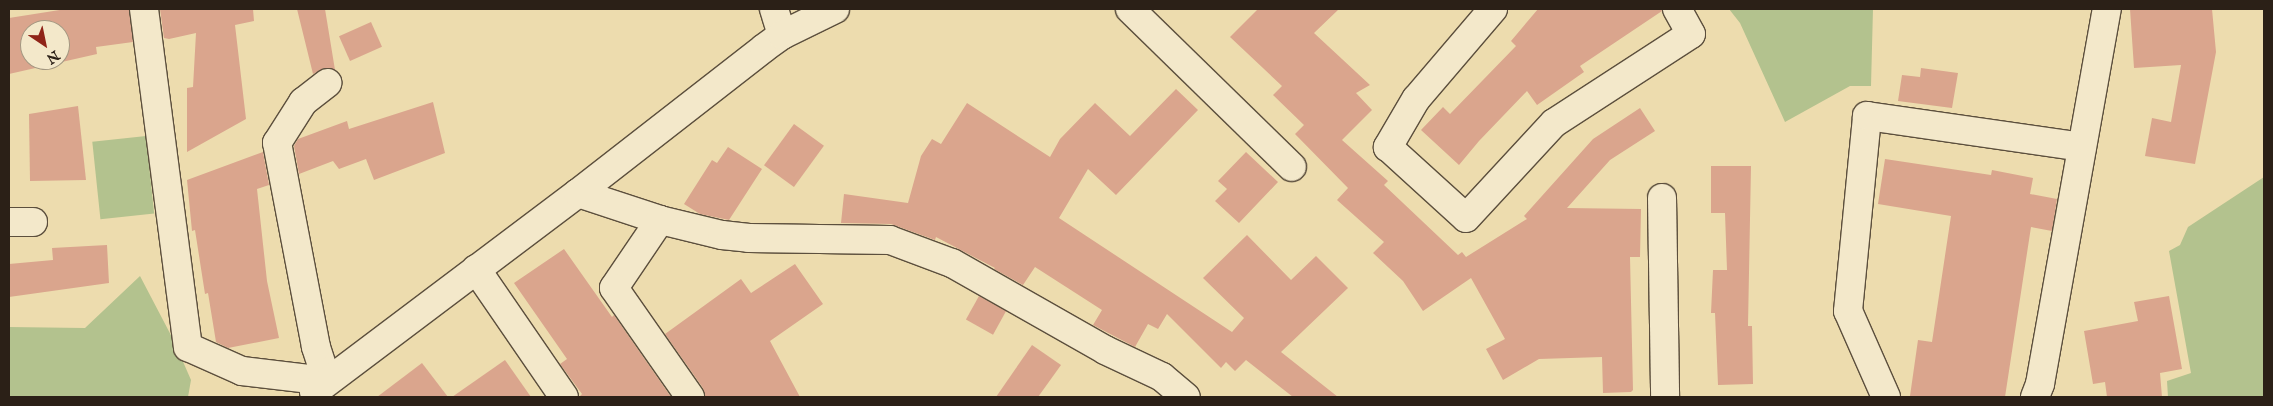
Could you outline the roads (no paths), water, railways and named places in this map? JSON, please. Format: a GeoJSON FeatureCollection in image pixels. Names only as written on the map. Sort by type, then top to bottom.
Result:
{"type":"FeatureCollection","features":[{"type":"Feature","properties":{"kind":"street"},"geometry":{"type":"LineString","coordinates":[[144,9],[188,346],[242,371],[319,389]]}},
{"type":"Feature","properties":{"kind":"street"},"geometry":{"type":"LineString","coordinates":[[774,9],[782,35]]}},
{"type":"Feature","properties":{"kind":"street"},"geometry":{"type":"LineString","coordinates":[[319,389],[578,193],[782,35],[835,9]]}},
{"type":"Feature","properties":{"kind":"street"},"geometry":{"type":"LineString","coordinates":[[1493,9],[1416,99],[1388,147],[1466,218],[1554,123],[1691,34],[1677,9]]}},
{"type":"Feature","properties":{"kind":"street"},"geometry":{"type":"LineString","coordinates":[[2035,397],[2040,384],[2107,9]]}},
{"type":"Feature","properties":{"kind":"street"},"geometry":{"type":"LineString","coordinates":[[1145,13],[1292,167]]}},
{"type":"Feature","properties":{"kind":"street"},"geometry":{"type":"LineString","coordinates":[[319,389],[316,347],[277,143],[304,102],[327,83]]}},
{"type":"Feature","properties":{"kind":"street"},"geometry":{"type":"LineString","coordinates":[[1886,397],[1848,311],[1867,116],[2082,147]]}},
{"type":"Feature","properties":{"kind":"street"},"geometry":{"type":"LineString","coordinates":[[578,193],[660,220],[722,235],[749,238],[890,240],[952,263],[1105,350],[1162,377],[1186,397]]}},
{"type":"Feature","properties":{"kind":"street"},"geometry":{"type":"LineString","coordinates":[[1662,198],[1665,397]]}},
{"type":"Feature","properties":{"kind":"street"},"geometry":{"type":"LineString","coordinates":[[660,220],[614,288],[690,397]]}},
{"type":"Feature","properties":{"kind":"street"},"geometry":{"type":"LineString","coordinates":[[476,270],[562,396]]}}]}
